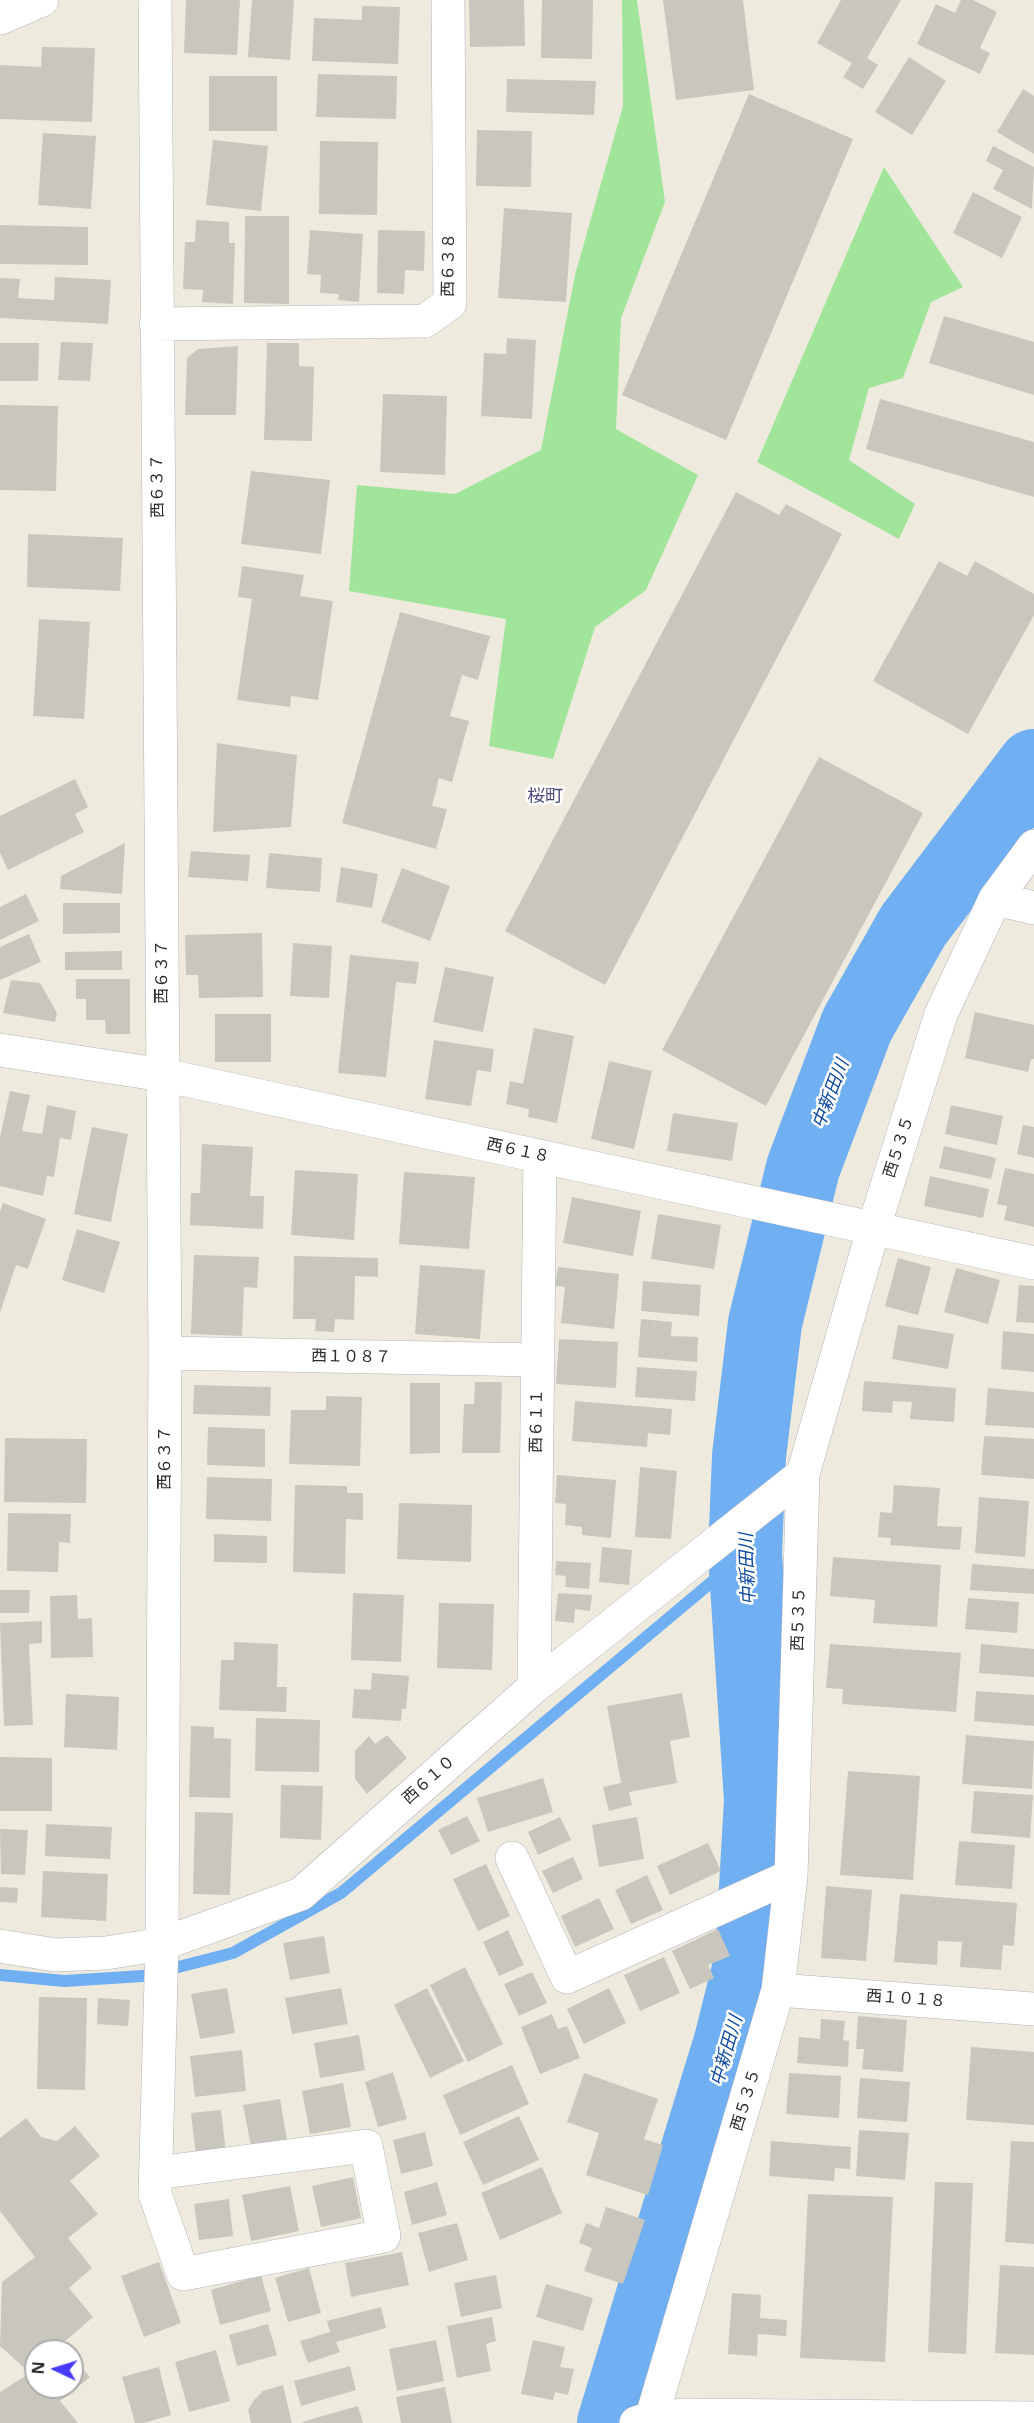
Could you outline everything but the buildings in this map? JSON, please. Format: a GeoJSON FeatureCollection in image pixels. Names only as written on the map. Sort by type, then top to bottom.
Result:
{"type":"FeatureCollection","features":[{"type":"Feature","properties":{"kind":"street"},"geometry":{"type":"LineString","coordinates":[[0,18],[42,0]]}},
{"type":"Feature","properties":{"kind":"street","name":"西６３７"},"geometry":{"type":"LineString","coordinates":[[155,0],[165,1353],[161,1961],[155,2194],[183,2274],[384,2236],[366,2146],[156,2173]]}},
{"type":"Feature","properties":{"kind":"street","name":"西６３８"},"geometry":{"type":"LineString","coordinates":[[156,324],[425,321],[450,303],[448,0]]}},
{"type":"Feature","properties":{"kind":"street","name":"西５３５"},"geometry":{"type":"LineString","coordinates":[[646,2421],[778,1990],[791,1876],[803,1474],[873,1230],[941,1014],[995,899],[1034,846]]}},
{"type":"Feature","properties":{"kind":"street"},"geometry":{"type":"LineString","coordinates":[[995,899],[1034,908]]}},
{"type":"Feature","properties":{"kind":"street","name":"西６１８"},"geometry":{"type":"LineString","coordinates":[[0,1050],[163,1075],[1034,1263]]}},
{"type":"Feature","properties":{"kind":"street","name":"西６１１"},"geometry":{"type":"LineString","coordinates":[[534,1687],[540,1156]]}},
{"type":"Feature","properties":{"kind":"street","name":"西１０８７"},"geometry":{"type":"LineString","coordinates":[[165,1353],[538,1360]]}},
{"type":"Feature","properties":{"kind":"street","name":"西６１０"},"geometry":{"type":"LineString","coordinates":[[0,1946],[56,1955],[106,1953],[161,1961],[301,1894],[534,1687],[803,1474]]}},
{"type":"Feature","properties":{"kind":"street"},"geometry":{"type":"LineString","coordinates":[[512,1858],[567,1977],[791,1876]]}},
{"type":"Feature","properties":{"kind":"street","name":"西１０１８"},"geometry":{"type":"LineString","coordinates":[[778,1990],[1034,2009]]}},
{"type":"Feature","properties":{"kind":"street"},"geometry":{"type":"LineString","coordinates":[[646,2421],[686,2415],[897,2419],[1034,2418]]}},
{"type":"Feature","properties":{"kind":"green space"},"geometry":{"type":"Polygon","coordinates":[[[622,0],[637,0],[665,202],[621,318],[616,429],[698,475],[646,590],[595,627],[553,759],[489,746],[506,619],[349,591],[357,485],[455,494],[541,450],[575,275],[623,106],[622,0]]]}},
{"type":"Feature","properties":{"kind":"green space"},"geometry":{"type":"Polygon","coordinates":[[[884,167],[963,287],[931,302],[903,378],[869,388],[849,460],[915,504],[899,539],[757,462],[884,167]]]}},
{"type":"Feature","properties":{"kind":"waterway","name":"中新田川"},"geometry":{"type":"LineString","coordinates":[[614,2423],[731,2041],[752,1957],[761,1800],[745,1554],[749,1456],[765,1323],[803,1168],[857,1025],[913,926],[1034,766]]}},
{"type":"Feature","properties":{"kind":"waterway"},"geometry":{"type":"LineString","coordinates":[[0,1975],[64,1981],[143,1976],[233,1953],[341,1893],[745,1554]]}},
{"type":"Feature","properties":{"kind":"district","name":"桜町"},"geometry":{"type":"Point","coordinates":[545,797]}}]}
